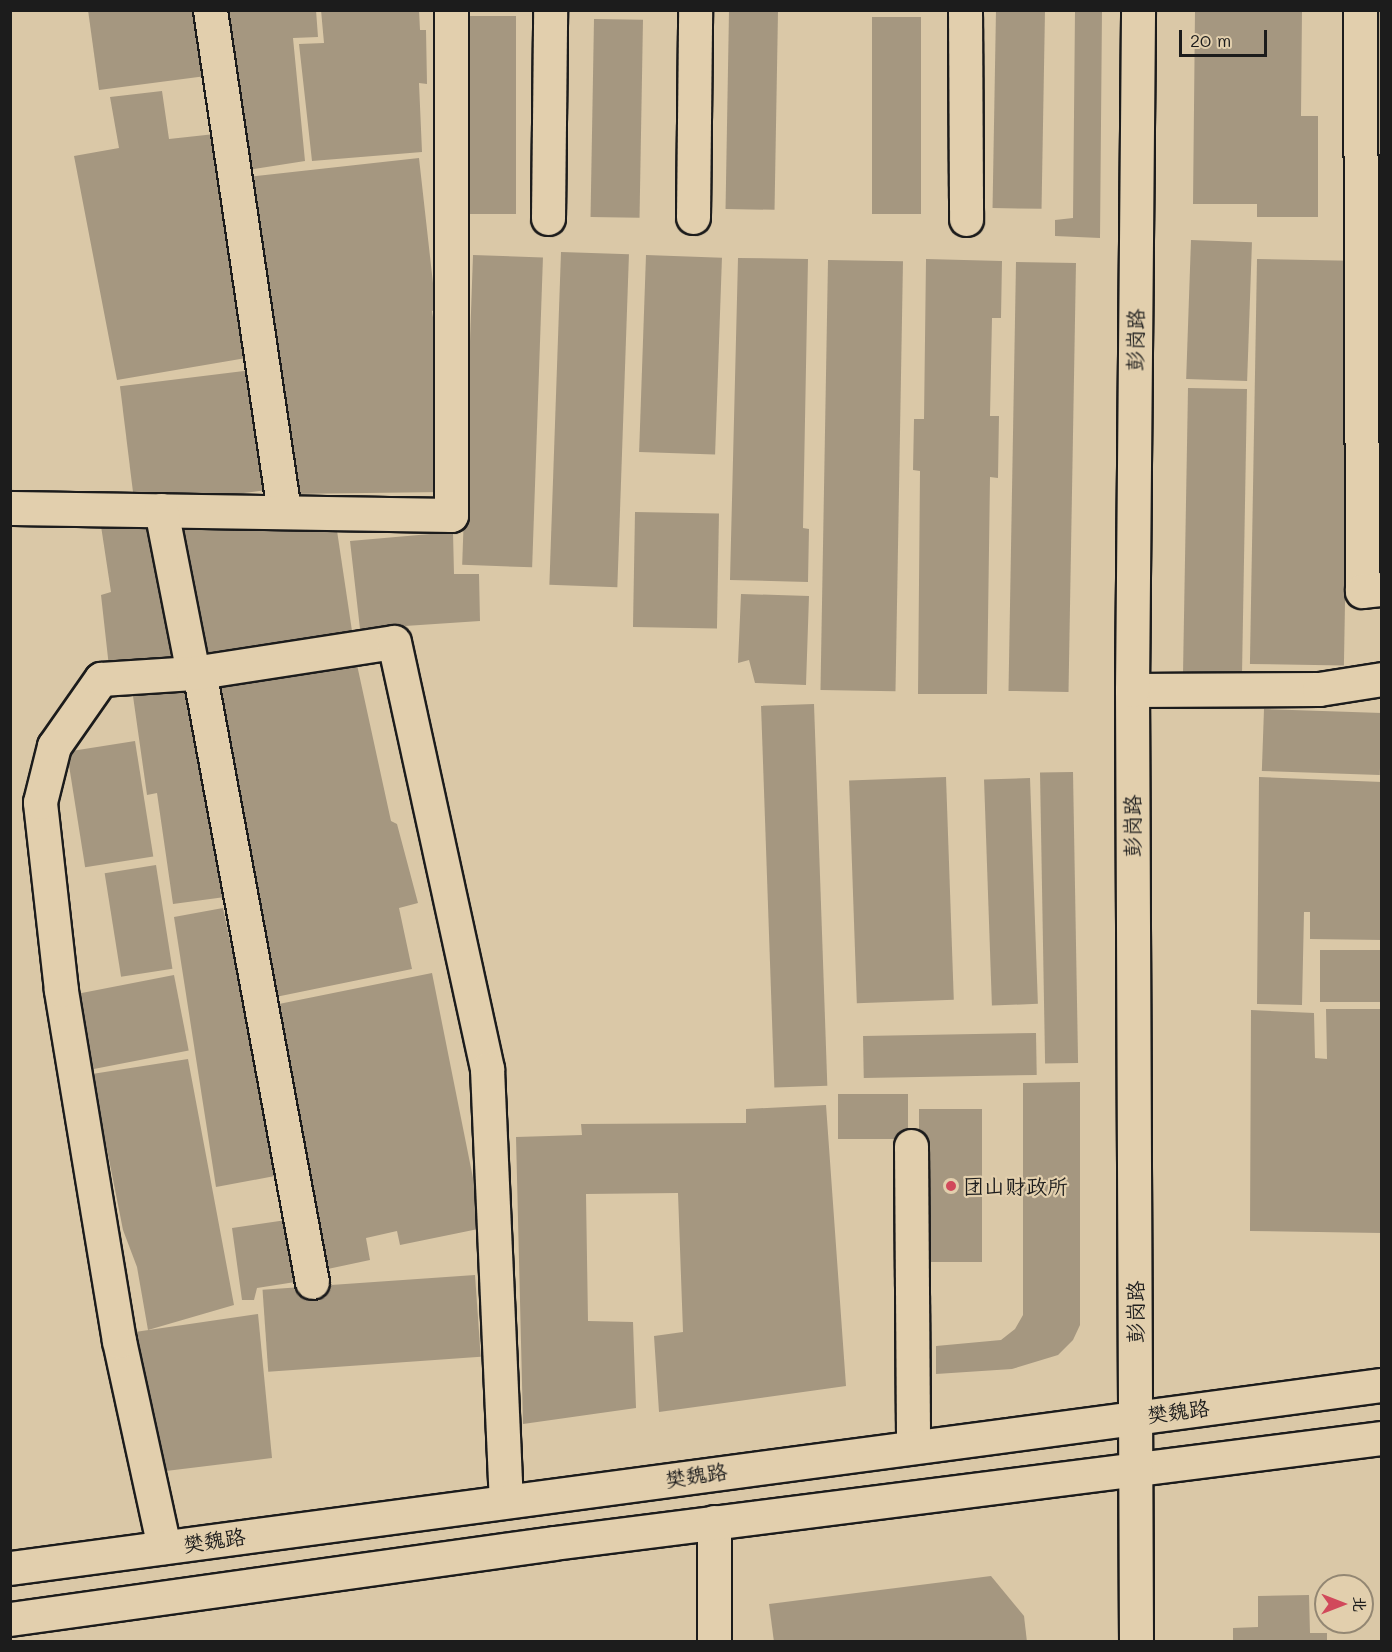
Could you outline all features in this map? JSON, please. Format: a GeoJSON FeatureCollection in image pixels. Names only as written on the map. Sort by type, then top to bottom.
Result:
{"type":"FeatureCollection","features":[{"type":"Feature","properties":{"kind":"street"},"geometry":{"type":"LineString","coordinates":[[210,10],[284,512]]}},
{"type":"Feature","properties":{"kind":"street"},"geometry":{"type":"LineString","coordinates":[[10,508],[451,515],[451,10]]}},
{"type":"Feature","properties":{"kind":"street"},"geometry":{"type":"LineString","coordinates":[[548,218],[550,10]]}},
{"type":"Feature","properties":{"kind":"street"},"geometry":{"type":"LineString","coordinates":[[693,217],[695,10]]}},
{"type":"Feature","properties":{"kind":"street"},"geometry":{"type":"LineString","coordinates":[[965,10],[966,219]]}},
{"type":"Feature","properties":{"kind":"street","name":"彭岗路"},"geometry":{"type":"LineString","coordinates":[[1136,1641],[1132,690],[1138,10]]}},
{"type":"Feature","properties":{"kind":"street"},"geometry":{"type":"LineString","coordinates":[[1360,10],[1362,591],[1382,589]]}},
{"type":"Feature","properties":{"kind":"street"},"geometry":{"type":"LineString","coordinates":[[161,510],[193,673],[201,682],[312,1282]]}},
{"type":"Feature","properties":{"kind":"street"},"geometry":{"type":"LineString","coordinates":[[164,1547],[119,1341],[61,990],[40,802],[54,746],[101,679],[193,673],[394,642],[487,1069],[506,1501]]}},
{"type":"Feature","properties":{"kind":"street"},"geometry":{"type":"LineString","coordinates":[[1132,690],[1319,689],[1382,679]]}},
{"type":"Feature","properties":{"kind":"street"},"geometry":{"type":"LineString","coordinates":[[911,1146],[913,1446]]}},
{"type":"Feature","properties":{"kind":"street","name":"樊魏路"},"geometry":{"type":"LineString","coordinates":[[10,1568],[1382,1385]]}},
{"type":"Feature","properties":{"kind":"street"},"geometry":{"type":"LineString","coordinates":[[10,1619],[714,1522],[1382,1438]]}},
{"type":"Feature","properties":{"kind":"street"},"geometry":{"type":"LineString","coordinates":[[714,1522],[714,1641]]}},
{"type":"Feature","properties":{"kind":"shaded area"},"geometry":{"type":"Polygon","coordinates":[[[1360,11],[1382,11],[1382,591],[1360,591],[1360,11]]]}},
{"type":"Feature","properties":{"kind":"building"},"geometry":{"type":"Polygon","coordinates":[[[88,10],[195,10],[206,76],[99,90],[88,10]]]}},
{"type":"Feature","properties":{"kind":"building"},"geometry":{"type":"Polygon","coordinates":[[[226,10],[316,10],[318,37],[293,38],[305,161],[241,171],[226,10]]]}},
{"type":"Feature","properties":{"kind":"building"},"geometry":{"type":"Polygon","coordinates":[[[321,10],[419,10],[420,30],[426,30],[427,84],[419,83],[422,152],[312,161],[299,44],[324,43],[321,10]]]}},
{"type":"Feature","properties":{"kind":"building"},"geometry":{"type":"Polygon","coordinates":[[[996,10],[1045,11],[1042,209],[993,208],[996,10]]]}},
{"type":"Feature","properties":{"kind":"building"},"geometry":{"type":"Polygon","coordinates":[[[1075,10],[1102,10],[1100,238],[1055,236],[1055,220],[1073,218],[1075,10]]]}},
{"type":"Feature","properties":{"kind":"building"},"geometry":{"type":"Polygon","coordinates":[[[1195,10],[1302,10],[1301,116],[1318,116],[1318,217],[1257,217],[1257,204],[1193,204],[1195,10]]]}},
{"type":"Feature","properties":{"kind":"building"},"geometry":{"type":"Polygon","coordinates":[[[729,11],[778,12],[775,210],[726,209],[729,11]]]}},
{"type":"Feature","properties":{"kind":"building"},"geometry":{"type":"Polygon","coordinates":[[[467,16],[516,16],[516,214],[467,214],[467,16]]]}},
{"type":"Feature","properties":{"kind":"building"},"geometry":{"type":"Polygon","coordinates":[[[872,17],[921,17],[921,214],[872,214],[872,17]]]}},
{"type":"Feature","properties":{"kind":"building"},"geometry":{"type":"Polygon","coordinates":[[[594,19],[643,20],[640,218],[591,217],[594,19]]]}},
{"type":"Feature","properties":{"kind":"building"},"geometry":{"type":"Polygon","coordinates":[[[162,91],[169,139],[215,134],[252,357],[117,380],[74,156],[119,148],[110,97],[162,91]]]}},
{"type":"Feature","properties":{"kind":"building"},"geometry":{"type":"Polygon","coordinates":[[[419,158],[436,310],[432,311],[446,399],[443,492],[289,494],[238,178],[419,158]]]}},
{"type":"Feature","properties":{"kind":"building"},"geometry":{"type":"Polygon","coordinates":[[[1191,240],[1252,242],[1247,381],[1186,379],[1191,240]]]}},
{"type":"Feature","properties":{"kind":"building"},"geometry":{"type":"Polygon","coordinates":[[[561,252],[629,254],[617,587],[549,585],[561,252]]]}},
{"type":"Feature","properties":{"kind":"building"},"geometry":{"type":"Polygon","coordinates":[[[473,255],[543,257],[532,567],[462,565],[473,255]]]}},
{"type":"Feature","properties":{"kind":"building"},"geometry":{"type":"Polygon","coordinates":[[[646,255],[722,258],[715,455],[639,452],[646,255]]]}},
{"type":"Feature","properties":{"kind":"building"},"geometry":{"type":"Polygon","coordinates":[[[738,258],[808,259],[803,528],[809,529],[808,582],[730,580],[738,258]]]}},
{"type":"Feature","properties":{"kind":"building"},"geometry":{"type":"Polygon","coordinates":[[[926,259],[1002,261],[1001,318],[992,318],[990,416],[999,416],[998,478],[990,477],[987,694],[918,694],[920,471],[913,470],[914,419],[924,419],[926,259]]]}},
{"type":"Feature","properties":{"kind":"building"},"geometry":{"type":"Polygon","coordinates":[[[1257,259],[1351,261],[1344,666],[1250,664],[1257,259]]]}},
{"type":"Feature","properties":{"kind":"building"},"geometry":{"type":"Polygon","coordinates":[[[828,260],[903,261],[895,691],[820,690],[828,260]]]}},
{"type":"Feature","properties":{"kind":"building"},"geometry":{"type":"Polygon","coordinates":[[[1016,262],[1076,263],[1069,692],[1009,691],[1016,262]]]}},
{"type":"Feature","properties":{"kind":"building"},"geometry":{"type":"Polygon","coordinates":[[[252,370],[267,490],[135,506],[120,386],[252,370]]]}},
{"type":"Feature","properties":{"kind":"building"},"geometry":{"type":"Polygon","coordinates":[[[1188,388],[1247,389],[1242,682],[1183,681],[1188,388]]]}},
{"type":"Feature","properties":{"kind":"building"},"geometry":{"type":"Polygon","coordinates":[[[635,512],[719,513],[717,628],[633,627],[635,512]]]}},
{"type":"Feature","properties":{"kind":"building"},"geometry":{"type":"Polygon","coordinates":[[[243,515],[336,524],[352,631],[197,654],[172,530],[243,515]]]}},
{"type":"Feature","properties":{"kind":"building"},"geometry":{"type":"Polygon","coordinates":[[[161,521],[176,660],[109,667],[101,595],[111,592],[101,526],[161,521]]]}},
{"type":"Feature","properties":{"kind":"building"},"geometry":{"type":"Polygon","coordinates":[[[453,532],[454,574],[479,574],[480,621],[360,629],[350,541],[453,532]]]}},
{"type":"Feature","properties":{"kind":"building"},"geometry":{"type":"Polygon","coordinates":[[[741,594],[809,596],[806,685],[755,683],[749,660],[738,663],[741,594]]]}},
{"type":"Feature","properties":{"kind":"building"},"geometry":{"type":"Polygon","coordinates":[[[354,651],[391,821],[397,824],[418,903],[399,908],[412,969],[261,1000],[206,673],[354,651]]]}},
{"type":"Feature","properties":{"kind":"building"},"geometry":{"type":"Polygon","coordinates":[[[193,683],[225,897],[173,904],[157,793],[147,795],[132,689],[193,683]]]}},
{"type":"Feature","properties":{"kind":"building"},"geometry":{"type":"Polygon","coordinates":[[[814,704],[827,1086],[774,1088],[761,706],[814,704]]]}},
{"type":"Feature","properties":{"kind":"building"},"geometry":{"type":"Polygon","coordinates":[[[1264,709],[1382,713],[1380,775],[1262,771],[1264,709]]]}},
{"type":"Feature","properties":{"kind":"building"},"geometry":{"type":"Polygon","coordinates":[[[135,741],[153,857],[85,867],[67,752],[135,741]]]}},
{"type":"Feature","properties":{"kind":"building"},"geometry":{"type":"Polygon","coordinates":[[[1073,772],[1078,1063],[1045,1064],[1040,773],[1073,772]]]}},
{"type":"Feature","properties":{"kind":"building"},"geometry":{"type":"Polygon","coordinates":[[[946,777],[954,1000],[857,1003],[849,780],[946,777]]]}},
{"type":"Feature","properties":{"kind":"building"},"geometry":{"type":"Polygon","coordinates":[[[1259,777],[1382,782],[1382,940],[1310,939],[1310,912],[1304,912],[1302,1005],[1257,1004],[1259,777]]]}},
{"type":"Feature","properties":{"kind":"building"},"geometry":{"type":"Polygon","coordinates":[[[1030,778],[1038,1004],[992,1005],[984,780],[1030,778]]]}},
{"type":"Feature","properties":{"kind":"building"},"geometry":{"type":"Polygon","coordinates":[[[156,865],[172,969],[121,977],[105,873],[156,865]]]}},
{"type":"Feature","properties":{"kind":"building"},"geometry":{"type":"Polygon","coordinates":[[[223,908],[280,1175],[216,1187],[174,917],[223,908]]]}},
{"type":"Feature","properties":{"kind":"building"},"geometry":{"type":"Polygon","coordinates":[[[1320,950],[1381,950],[1381,1002],[1320,1002],[1320,950]]]}},
{"type":"Feature","properties":{"kind":"building"},"geometry":{"type":"Polygon","coordinates":[[[432,973],[483,1228],[400,1245],[397,1231],[366,1238],[370,1260],[323,1270],[269,1006],[432,973]]]}},
{"type":"Feature","properties":{"kind":"building"},"geometry":{"type":"Polygon","coordinates":[[[174,975],[189,1051],[80,1072],[65,996],[174,975]]]}},
{"type":"Feature","properties":{"kind":"building"},"geometry":{"type":"Polygon","coordinates":[[[1326,1009],[1381,1009],[1381,1233],[1250,1231],[1251,1010],[1314,1013],[1315,1058],[1327,1059],[1326,1009]]]}},
{"type":"Feature","properties":{"kind":"building"},"geometry":{"type":"Polygon","coordinates":[[[1036,1033],[1037,1075],[864,1078],[863,1036],[1036,1033]]]}},
{"type":"Feature","properties":{"kind":"building"},"geometry":{"type":"Polygon","coordinates":[[[188,1059],[234,1305],[148,1330],[137,1267],[123,1230],[92,1074],[188,1059]]]}},
{"type":"Feature","properties":{"kind":"building"},"geometry":{"type":"Polygon","coordinates":[[[1080,1082],[1080,1325],[1073,1340],[1058,1355],[1012,1369],[936,1374],[936,1346],[1001,1340],[1015,1329],[1023,1315],[1023,1083],[1080,1082]]]}},
{"type":"Feature","properties":{"kind":"building"},"geometry":{"type":"Polygon","coordinates":[[[838,1094],[908,1094],[908,1139],[838,1139],[838,1094]]]}},
{"type":"Feature","properties":{"kind":"building"},"geometry":{"type":"Polygon","coordinates":[[[826,1105],[846,1386],[659,1412],[654,1336],[683,1332],[678,1193],[586,1194],[588,1321],[633,1322],[636,1408],[523,1424],[516,1137],[582,1135],[581,1124],[746,1123],[746,1109],[826,1105]]]}},
{"type":"Feature","properties":{"kind":"building","name":"团山财政所"},"geometry":{"type":"Polygon","coordinates":[[[919,1109],[982,1109],[982,1262],[919,1262],[919,1109]]]}},
{"type":"Feature","properties":{"kind":"building"},"geometry":{"type":"Polygon","coordinates":[[[300,1218],[308,1280],[257,1288],[254,1300],[242,1300],[232,1228],[300,1218]]]}},
{"type":"Feature","properties":{"kind":"building"},"geometry":{"type":"Polygon","coordinates":[[[475,1275],[481,1357],[268,1372],[263,1290],[475,1275]]]}},
{"type":"Feature","properties":{"kind":"building"},"geometry":{"type":"Polygon","coordinates":[[[258,1314],[272,1458],[166,1471],[135,1332],[258,1314]]]}},
{"type":"Feature","properties":{"kind":"building"},"geometry":{"type":"Polygon","coordinates":[[[991,1576],[1024,1616],[1027,1642],[774,1642],[769,1604],[991,1576]]]}},
{"type":"Feature","properties":{"kind":"building"},"geometry":{"type":"Polygon","coordinates":[[[1309,1595],[1310,1633],[1327,1634],[1327,1642],[1233,1642],[1233,1628],[1258,1627],[1258,1596],[1309,1595]]]}},
{"type":"Feature","properties":{"kind":"place","name":"团山财政所"},"geometry":{"type":"Point","coordinates":[951,1186]}}]}
